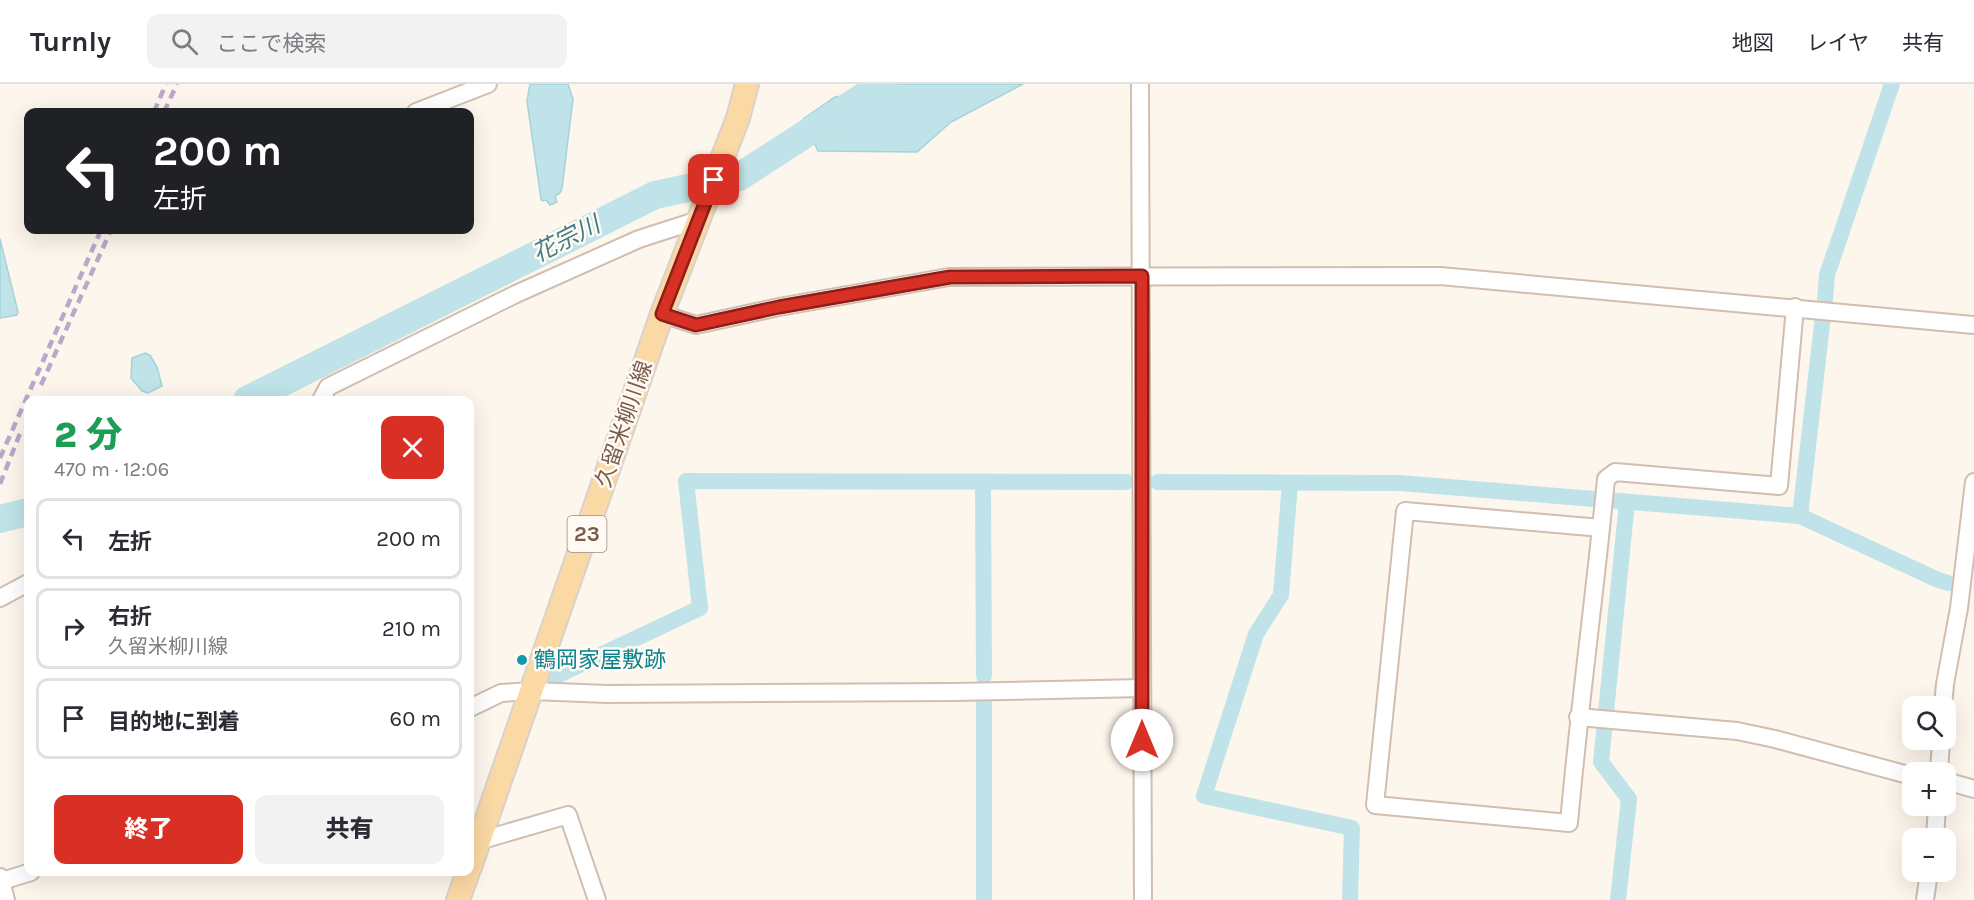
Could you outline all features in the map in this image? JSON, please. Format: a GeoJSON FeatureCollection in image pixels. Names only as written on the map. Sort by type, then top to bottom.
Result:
{"type":"FeatureCollection","features":[{"type":"Feature","properties":{"kind":"main road","name":"久留米柳川線"},"geometry":{"type":"LineString","coordinates":[[474,855],[662,314],[738,118],[747,84]]}},
{"type":"Feature","properties":{"kind":"main road","name":"久留米柳川線"},"geometry":{"type":"LineString","coordinates":[[458,900],[467,876]]}},
{"type":"Feature","properties":{"kind":"street"},"geometry":{"type":"LineString","coordinates":[[426,108],[488,84]]}},
{"type":"Feature","properties":{"kind":"street"},"geometry":{"type":"LineString","coordinates":[[1140,84],[1143,900]]}},
{"type":"Feature","properties":{"kind":"street"},"geometry":{"type":"LineString","coordinates":[[323,396],[328,387],[516,294],[702,211]]}},
{"type":"Feature","properties":{"kind":"street"},"geometry":{"type":"LineString","coordinates":[[662,314],[696,325],[779,307],[950,277],[1440,276],[1974,325]]}},
{"type":"Feature","properties":{"kind":"street"},"geometry":{"type":"LineString","coordinates":[[1601,528],[1405,511],[1375,805],[1569,823],[1578,717],[1601,528],[1606,479],[1615,472],[1779,486],[1795,307]]}},
{"type":"Feature","properties":{"kind":"street"},"geometry":{"type":"LineString","coordinates":[[1944,696],[1959,608],[1974,482]]}},
{"type":"Feature","properties":{"kind":"street"},"geometry":{"type":"LineString","coordinates":[[0,598],[24,585]]}},
{"type":"Feature","properties":{"kind":"street"},"geometry":{"type":"LineString","coordinates":[[474,706],[501,693],[532,691],[655,694],[1142,688]]}},
{"type":"Feature","properties":{"kind":"street"},"geometry":{"type":"LineString","coordinates":[[1578,717],[1737,731],[1902,773]]}},
{"type":"Feature","properties":{"kind":"street"},"geometry":{"type":"LineString","coordinates":[[1956,784],[1974,789]]}},
{"type":"Feature","properties":{"kind":"street"},"geometry":{"type":"LineString","coordinates":[[479,841],[568,815],[597,900]]}},
{"type":"Feature","properties":{"kind":"street"},"geometry":{"type":"LineString","coordinates":[[6,900],[1,879],[24,874]]}},
{"type":"Feature","properties":{"kind":"street"},"geometry":{"type":"LineString","coordinates":[[1925,900],[1928,882]]}},
{"type":"Feature","properties":{"kind":"water"},"geometry":{"type":"Polygon","coordinates":[[[530,84],[568,84],[573,99],[562,188],[555,196],[557,202],[550,205],[546,200],[541,199],[527,101],[530,84]]]}},
{"type":"Feature","properties":{"kind":"water"},"geometry":{"type":"Polygon","coordinates":[[[865,84],[1023,84],[951,122],[917,152],[818,151],[803,119],[835,97],[852,95],[865,84]]]}},
{"type":"Feature","properties":{"kind":"water"},"geometry":{"type":"Polygon","coordinates":[[[0,239],[18,312],[17,315],[0,318],[0,239]]]}},
{"type":"Feature","properties":{"kind":"water"},"geometry":{"type":"Polygon","coordinates":[[[145,353],[150,355],[157,367],[162,386],[148,393],[142,391],[131,378],[132,358],[145,353]]]}},
{"type":"Feature","properties":{"kind":"waterway","name":"花宗川"},"geometry":{"type":"LineString","coordinates":[[255,396],[655,195],[739,177],[883,84]]}},
{"type":"Feature","properties":{"kind":"waterway"},"geometry":{"type":"LineString","coordinates":[[1825,299],[1827,275],[1892,84]]}},
{"type":"Feature","properties":{"kind":"waterway"},"geometry":{"type":"LineString","coordinates":[[1607,500],[1800,516],[1823,316]]}},
{"type":"Feature","properties":{"kind":"waterway"},"geometry":{"type":"LineString","coordinates":[[552,678],[700,608],[686,481],[1126,482]]}},
{"type":"Feature","properties":{"kind":"waterway"},"geometry":{"type":"LineString","coordinates":[[983,482],[984,676]]}},
{"type":"Feature","properties":{"kind":"waterway"},"geometry":{"type":"LineString","coordinates":[[1158,482],[1400,483],[1594,499]]}},
{"type":"Feature","properties":{"kind":"waterway"},"geometry":{"type":"LineString","coordinates":[[1290,483],[1281,595],[1256,634],[1204,796],[1352,828],[1350,900]]}},
{"type":"Feature","properties":{"kind":"waterway"},"geometry":{"type":"LineString","coordinates":[[1618,900],[1629,799],[1601,762],[1627,502]]}},
{"type":"Feature","properties":{"kind":"waterway","name":"花宗川"},"geometry":{"type":"LineString","coordinates":[[0,519],[24,513]]}},
{"type":"Feature","properties":{"kind":"waterway"},"geometry":{"type":"LineString","coordinates":[[1800,516],[1948,583]]}},
{"type":"Feature","properties":{"kind":"waterway"},"geometry":{"type":"LineString","coordinates":[[984,704],[984,900]]}},
{"type":"Feature","properties":{"kind":"railway"},"geometry":{"type":"LineString","coordinates":[[156,108],[166,84]]}},
{"type":"Feature","properties":{"kind":"railway"},"geometry":{"type":"LineString","coordinates":[[166,108],[177,84]]}},
{"type":"Feature","properties":{"kind":"railway"},"geometry":{"type":"LineString","coordinates":[[27,396],[99,234]]}},
{"type":"Feature","properties":{"kind":"railway"},"geometry":{"type":"LineString","coordinates":[[41,385],[109,234]]}},
{"type":"Feature","properties":{"kind":"railway"},"geometry":{"type":"LineString","coordinates":[[0,458],[24,404]]}},
{"type":"Feature","properties":{"kind":"railway"},"geometry":{"type":"LineString","coordinates":[[0,484],[21,431]]}},
{"type":"Feature","properties":{"kind":"place","name":"鶴岡家屋敷跡"},"geometry":{"type":"Point","coordinates":[522,660]}},
{"type":"Feature","properties":{"kind":"route"},"geometry":{"type":"LineString","coordinates":[[714,180],[662,314],[696,325],[779,307],[950,277],[1142,276],[1142,740]]}}]}
